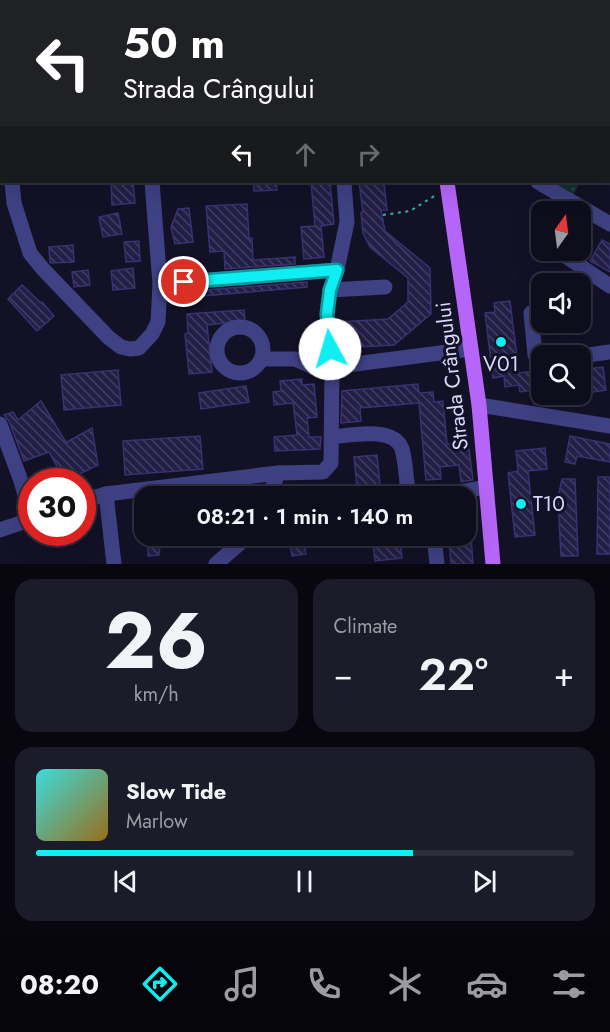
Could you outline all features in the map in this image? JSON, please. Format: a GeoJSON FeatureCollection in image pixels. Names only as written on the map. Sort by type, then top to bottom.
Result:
{"type":"FeatureCollection","features":[{"type":"Feature","properties":{"kind":"main road","name":"Strada Crângului"},"geometry":{"type":"LineString","coordinates":[[448,185],[478,405],[494,564]]}},
{"type":"Feature","properties":{"kind":"street"},"geometry":{"type":"LineString","coordinates":[[12,183],[14,203],[30,253],[109,338],[121,347],[130,349],[140,348],[152,334],[158,322],[160,284],[152,183]]}},
{"type":"Feature","properties":{"kind":"street"},"geometry":{"type":"LineString","coordinates":[[96,497],[278,472],[322,472],[331,463],[332,367],[327,314],[330,290],[337,270],[347,222],[344,183]]}},
{"type":"Feature","properties":{"kind":"street"},"geometry":{"type":"LineString","coordinates":[[540,183],[610,224]]}},
{"type":"Feature","properties":{"kind":"street"},"geometry":{"type":"LineString","coordinates":[[573,261],[610,286]]}},
{"type":"Feature","properties":{"kind":"street"},"geometry":{"type":"LineString","coordinates":[[160,284],[337,270]]}},
{"type":"Feature","properties":{"kind":"street"},"geometry":{"type":"LineString","coordinates":[[330,290],[385,287]]}},
{"type":"Feature","properties":{"kind":"street"},"geometry":{"type":"LineString","coordinates":[[263,359],[295,359],[315,368],[471,349]]}},
{"type":"Feature","properties":{"kind":"street"},"geometry":{"type":"LineString","coordinates":[[591,355],[610,352]]}},
{"type":"Feature","properties":{"kind":"street"},"geometry":{"type":"LineString","coordinates":[[478,405],[610,426]]}},
{"type":"Feature","properties":{"kind":"street"},"geometry":{"type":"LineString","coordinates":[[0,424],[18,473]]}},
{"type":"Feature","properties":{"kind":"street"},"geometry":{"type":"LineString","coordinates":[[332,437],[384,434],[394,438],[401,447],[407,486]]}},
{"type":"Feature","properties":{"kind":"street"},"geometry":{"type":"LineString","coordinates":[[273,486],[278,472]]}},
{"type":"Feature","properties":{"kind":"street"},"geometry":{"type":"LineString","coordinates":[[476,489],[486,487]]}},
{"type":"Feature","properties":{"kind":"street"},"geometry":{"type":"LineString","coordinates":[[106,494],[114,564]]}},
{"type":"Feature","properties":{"kind":"street"},"geometry":{"type":"LineString","coordinates":[[0,530],[18,524]]}},
{"type":"Feature","properties":{"kind":"street"},"geometry":{"type":"LineString","coordinates":[[216,564],[237,546]]}},
{"type":"Feature","properties":{"kind":"street"},"geometry":{"type":"LineString","coordinates":[[435,546],[437,564]]}},
{"type":"Feature","properties":{"kind":"path"},"geometry":{"type":"LineString","coordinates":[[383,215],[410,211],[448,185]]}},
{"type":"Feature","properties":{"kind":"green space"},"geometry":{"type":"Polygon","coordinates":[[[555,183],[580,183],[574,194],[555,183]]]}},
{"type":"Feature","properties":{"kind":"building"},"geometry":{"type":"Polygon","coordinates":[[[111,183],[133,183],[135,203],[112,205],[111,183]]]}},
{"type":"Feature","properties":{"kind":"building"},"geometry":{"type":"Polygon","coordinates":[[[253,183],[276,183],[277,190],[254,191],[253,183]]]}},
{"type":"Feature","properties":{"kind":"building"},"geometry":{"type":"Polygon","coordinates":[[[311,183],[330,183],[334,224],[321,226],[324,257],[304,259],[301,227],[315,226],[311,183]]]}},
{"type":"Feature","properties":{"kind":"building"},"geometry":{"type":"Polygon","coordinates":[[[359,183],[384,183],[387,210],[381,210],[385,231],[430,268],[431,314],[394,345],[340,348],[338,322],[388,319],[408,302],[408,278],[370,247],[363,233],[361,213],[363,212],[359,183]]]}},
{"type":"Feature","properties":{"kind":"building"},"geometry":{"type":"Polygon","coordinates":[[[247,204],[253,260],[295,257],[295,264],[225,269],[224,251],[210,252],[206,206],[247,204]]]}},
{"type":"Feature","properties":{"kind":"building"},"geometry":{"type":"Polygon","coordinates":[[[189,208],[193,242],[175,244],[171,227],[178,209],[189,208]]]}},
{"type":"Feature","properties":{"kind":"building"},"geometry":{"type":"Polygon","coordinates":[[[118,213],[122,234],[103,237],[99,217],[118,213]]]}},
{"type":"Feature","properties":{"kind":"building"},"geometry":{"type":"Polygon","coordinates":[[[602,240],[610,244],[610,272],[590,261],[602,240]]]}},
{"type":"Feature","properties":{"kind":"building"},"geometry":{"type":"Polygon","coordinates":[[[139,241],[140,261],[126,262],[124,242],[139,241]]]}},
{"type":"Feature","properties":{"kind":"building"},"geometry":{"type":"Polygon","coordinates":[[[73,245],[74,262],[50,262],[49,247],[73,245]]]}},
{"type":"Feature","properties":{"kind":"building"},"geometry":{"type":"Polygon","coordinates":[[[133,268],[135,288],[113,290],[111,271],[133,268]]]}},
{"type":"Feature","properties":{"kind":"building"},"geometry":{"type":"Polygon","coordinates":[[[88,270],[90,285],[74,287],[72,272],[88,270]]]}},
{"type":"Feature","properties":{"kind":"building"},"geometry":{"type":"Polygon","coordinates":[[[307,282],[307,287],[180,298],[179,292],[307,282]]]}},
{"type":"Feature","properties":{"kind":"building"},"geometry":{"type":"Polygon","coordinates":[[[22,285],[54,316],[37,331],[8,299],[22,285]]]}},
{"type":"Feature","properties":{"kind":"building","name":"V01"},"geometry":{"type":"Polygon","coordinates":[[[510,301],[519,373],[531,371],[531,390],[520,392],[519,385],[505,387],[504,376],[493,378],[485,313],[495,312],[494,303],[510,301]]]}},
{"type":"Feature","properties":{"kind":"building"},"geometry":{"type":"Polygon","coordinates":[[[244,310],[245,321],[207,325],[212,372],[189,374],[185,334],[188,333],[187,314],[244,310]]]}},
{"type":"Feature","properties":{"kind":"building"},"geometry":{"type":"Polygon","coordinates":[[[603,367],[606,390],[591,392],[591,369],[603,367]]]}},
{"type":"Feature","properties":{"kind":"building"},"geometry":{"type":"Polygon","coordinates":[[[118,370],[121,405],[64,410],[61,375],[118,370]]]}},
{"type":"Feature","properties":{"kind":"building"},"geometry":{"type":"Polygon","coordinates":[[[302,379],[302,385],[314,384],[317,417],[307,418],[309,437],[321,437],[320,449],[275,451],[274,437],[297,435],[293,403],[274,405],[273,392],[281,391],[280,381],[302,379]]]}},
{"type":"Feature","properties":{"kind":"building"},"geometry":{"type":"Polygon","coordinates":[[[418,384],[419,393],[433,392],[434,402],[443,401],[447,444],[468,441],[473,480],[461,482],[459,465],[440,467],[441,479],[426,480],[419,403],[360,408],[361,421],[341,423],[342,391],[418,384]]]}},
{"type":"Feature","properties":{"kind":"building"},"geometry":{"type":"Polygon","coordinates":[[[246,386],[249,402],[201,409],[199,393],[246,386]]]}},
{"type":"Feature","properties":{"kind":"building"},"geometry":{"type":"Polygon","coordinates":[[[41,401],[67,444],[92,428],[98,465],[92,468],[58,468],[49,452],[24,461],[9,421],[4,415],[13,412],[18,420],[41,401]]]}},
{"type":"Feature","properties":{"kind":"building"},"geometry":{"type":"Polygon","coordinates":[[[200,436],[203,469],[125,475],[123,441],[200,436]]]}},
{"type":"Feature","properties":{"kind":"building"},"geometry":{"type":"Polygon","coordinates":[[[570,436],[610,444],[610,462],[577,456],[575,464],[565,462],[570,436]]]}},
{"type":"Feature","properties":{"kind":"building","name":"T10"},"geometry":{"type":"Polygon","coordinates":[[[545,448],[547,469],[528,471],[535,535],[515,537],[508,473],[518,471],[516,451],[545,448]]]}},
{"type":"Feature","properties":{"kind":"building"},"geometry":{"type":"Polygon","coordinates":[[[377,455],[380,486],[357,486],[354,457],[377,455]]]}},
{"type":"Feature","properties":{"kind":"building"},"geometry":{"type":"Polygon","coordinates":[[[598,477],[610,477],[610,554],[597,554],[598,477]]]}},
{"type":"Feature","properties":{"kind":"building"},"geometry":{"type":"Polygon","coordinates":[[[562,479],[575,479],[578,556],[561,556],[558,498],[562,479]]]}},
{"type":"Feature","properties":{"kind":"building"},"geometry":{"type":"Polygon","coordinates":[[[148,546],[160,546],[159,555],[148,556],[148,546]]]}},
{"type":"Feature","properties":{"kind":"building"},"geometry":{"type":"Polygon","coordinates":[[[290,546],[305,546],[306,554],[292,556],[290,546]]]}},
{"type":"Feature","properties":{"kind":"building"},"geometry":{"type":"Polygon","coordinates":[[[373,546],[401,546],[402,558],[375,561],[373,546]]]}},
{"type":"Feature","properties":{"kind":"building"},"geometry":{"type":"Polygon","coordinates":[[[450,546],[472,546],[473,564],[451,564],[450,546]]]}},
{"type":"Feature","properties":{"kind":"place","name":"V01"},"geometry":{"type":"Point","coordinates":[501,342]}},
{"type":"Feature","properties":{"kind":"place","name":"T10"},"geometry":{"type":"Point","coordinates":[521,504]}},
{"type":"Feature","properties":{"kind":"route"},"geometry":{"type":"LineString","coordinates":[[184,282],[337,270],[330,290],[327,314],[330,349]]}}]}
